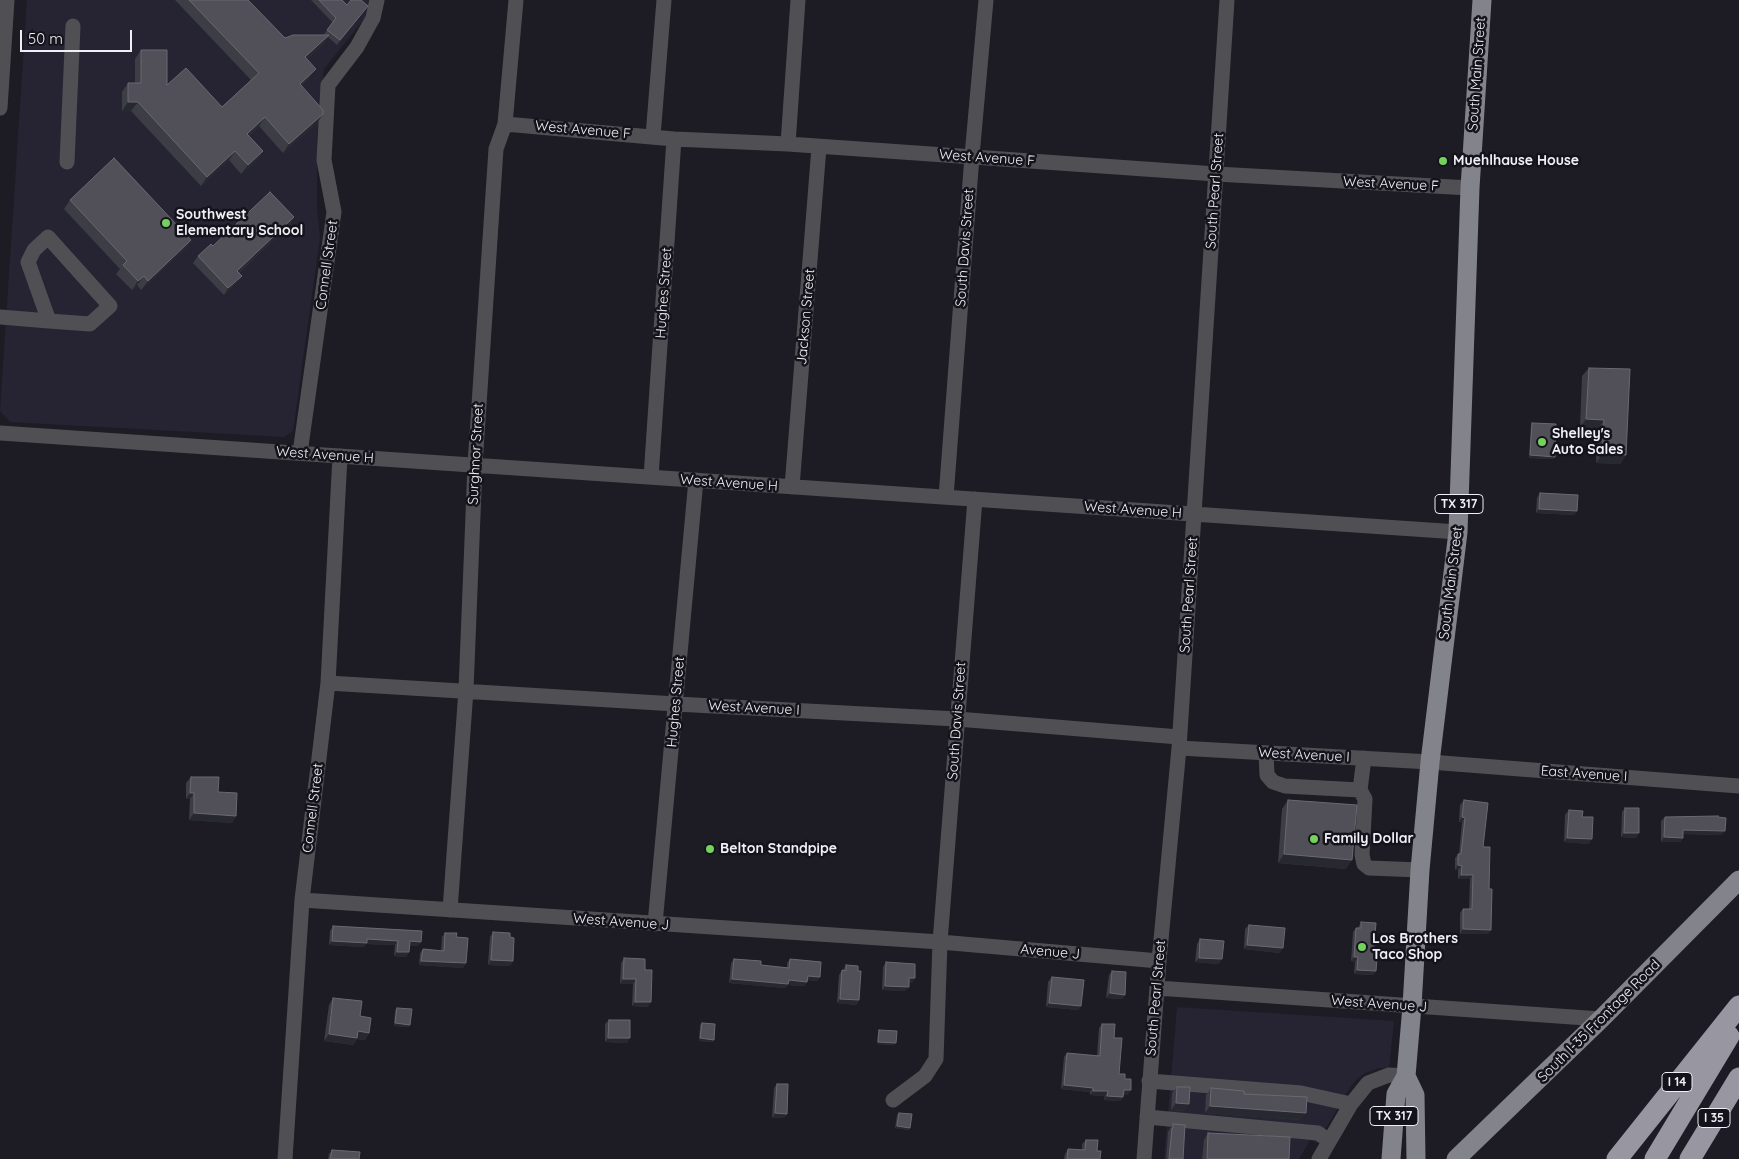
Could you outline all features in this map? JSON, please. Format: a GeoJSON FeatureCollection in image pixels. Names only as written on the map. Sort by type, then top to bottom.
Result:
{"type":"FeatureCollection","features":[{"type":"Feature","properties":{"kind":"highway","name":"I 14"},"geometry":{"type":"LineString","coordinates":[[1617,1159],[1739,1006]]}},
{"type":"Feature","properties":{"kind":"highway","name":"I 35"},"geometry":{"type":"LineString","coordinates":[[1655,1159],[1687,1103],[1739,1021]]}},
{"type":"Feature","properties":{"kind":"highway","name":"I 35"},"geometry":{"type":"LineString","coordinates":[[1690,1159],[1739,1078]]}},
{"type":"Feature","properties":{"kind":"main road","name":"South Main Street"},"geometry":{"type":"LineString","coordinates":[[1391,1159],[1396,1094],[1406,1076],[1420,870],[1430,762],[1458,532],[1470,188],[1482,0]]}},
{"type":"Feature","properties":{"kind":"main road","name":"South I-35 Frontage Road"},"geometry":{"type":"LineString","coordinates":[[1456,1159],[1601,1020],[1739,880]]}},
{"type":"Feature","properties":{"kind":"main road","name":"South Main Street"},"geometry":{"type":"LineString","coordinates":[[1406,1076],[1415,1095],[1416,1159]]}},
{"type":"Feature","properties":{"kind":"street"},"geometry":{"type":"LineString","coordinates":[[0,108],[7,0]]}},
{"type":"Feature","properties":{"kind":"street","name":"Connell Street"},"geometry":{"type":"LineString","coordinates":[[300,453],[334,212],[324,160],[328,85],[373,18],[378,0]]}},
{"type":"Feature","properties":{"kind":"street","name":"Surghnor Street"},"geometry":{"type":"LineString","coordinates":[[450,910],[466,690],[475,465],[496,148],[505,124],[516,0]]}},
{"type":"Feature","properties":{"kind":"street"},"geometry":{"type":"LineString","coordinates":[[653,136],[664,0]]}},
{"type":"Feature","properties":{"kind":"street"},"geometry":{"type":"LineString","coordinates":[[788,144],[798,0]]}},
{"type":"Feature","properties":{"kind":"street","name":"South Davis Street"},"geometry":{"type":"LineString","coordinates":[[946,497],[986,0]]}},
{"type":"Feature","properties":{"kind":"street","name":"South Pearl Street"},"geometry":{"type":"LineString","coordinates":[[1144,1159],[1159,961],[1179,742],[1227,0]]}},
{"type":"Feature","properties":{"kind":"street"},"geometry":{"type":"LineString","coordinates":[[67,162],[73,26]]}},
{"type":"Feature","properties":{"kind":"street","name":"West Avenue F"},"geometry":{"type":"LineString","coordinates":[[505,124],[674,139],[788,144],[1216,174],[1470,188]]}},
{"type":"Feature","properties":{"kind":"street","name":"Hughes Street"},"geometry":{"type":"LineString","coordinates":[[651,477],[674,139]]}},
{"type":"Feature","properties":{"kind":"street","name":"Jackson Street"},"geometry":{"type":"LineString","coordinates":[[792,487],[819,147]]}},
{"type":"Feature","properties":{"kind":"street"},"geometry":{"type":"LineString","coordinates":[[0,317],[50,321],[90,324],[110,306],[48,238],[34,250],[28,262],[50,321]]}},
{"type":"Feature","properties":{"kind":"street","name":"West Avenue H"},"geometry":{"type":"LineString","coordinates":[[0,433],[1458,532]]}},
{"type":"Feature","properties":{"kind":"street","name":"Connell Street"},"geometry":{"type":"LineString","coordinates":[[285,1159],[302,900],[328,683],[340,456]]}},
{"type":"Feature","properties":{"kind":"street","name":"Hughes Street"},"geometry":{"type":"LineString","coordinates":[[655,924],[696,480]]}},
{"type":"Feature","properties":{"kind":"street","name":"South Davis Street"},"geometry":{"type":"LineString","coordinates":[[893,1100],[925,1076],[936,1059],[940,942],[975,499]]}},
{"type":"Feature","properties":{"kind":"street","name":"West Avenue I"},"geometry":{"type":"LineString","coordinates":[[328,683],[957,719],[1266,753],[1430,762]]}},
{"type":"Feature","properties":{"kind":"street"},"geometry":{"type":"LineString","coordinates":[[1266,753],[1267,775],[1273,782],[1285,786],[1360,790]]}},
{"type":"Feature","properties":{"kind":"street"},"geometry":{"type":"LineString","coordinates":[[1364,758],[1360,790],[1364,799],[1362,855],[1364,864],[1370,868],[1420,870]]}},
{"type":"Feature","properties":{"kind":"street","name":"East Avenue I"},"geometry":{"type":"LineString","coordinates":[[1430,762],[1739,786]]}},
{"type":"Feature","properties":{"kind":"street","name":"West Avenue J"},"geometry":{"type":"LineString","coordinates":[[302,900],[940,942]]}},
{"type":"Feature","properties":{"kind":"street","name":"Avenue J"},"geometry":{"type":"LineString","coordinates":[[940,942],[1159,961]]}},
{"type":"Feature","properties":{"kind":"street","name":"West Avenue J"},"geometry":{"type":"LineString","coordinates":[[1158,988],[1601,1020]]}},
{"type":"Feature","properties":{"kind":"street"},"geometry":{"type":"LineString","coordinates":[[1318,1159],[1351,1104],[1368,1083],[1388,1075],[1406,1076]]}},
{"type":"Feature","properties":{"kind":"street"},"geometry":{"type":"LineString","coordinates":[[1150,1081],[1301,1093],[1351,1104]]}},
{"type":"Feature","properties":{"kind":"street"},"geometry":{"type":"LineString","coordinates":[[1147,1117],[1318,1133],[1328,1141]]}},
{"type":"Feature","properties":{"kind":"shaded area","name":"Southwest Elementary School"},"geometry":{"type":"Polygon","coordinates":[[[27,0],[372,0],[369,13],[324,69],[317,142],[317,208],[320,238],[293,431],[284,437],[10,422],[0,411],[27,0]]]}},
{"type":"Feature","properties":{"kind":"shaded area"},"geometry":{"type":"Polygon","coordinates":[[[1177,1007],[1394,1021],[1389,1068],[1379,1068],[1365,1073],[1358,1078],[1351,1086],[1317,1143],[1310,1140],[1299,1159],[1164,1159],[1177,1007]]]}},
{"type":"Feature","properties":{"kind":"building"},"geometry":{"type":"Polygon","coordinates":[[[189,0],[248,0],[285,38],[293,35],[329,35],[305,57],[316,69],[300,84],[323,110],[323,114],[289,144],[265,117],[247,134],[263,151],[248,165],[235,151],[207,177],[138,102],[128,102],[128,83],[141,83],[141,50],[167,50],[167,85],[186,68],[222,107],[259,73],[189,0]]]}},
{"type":"Feature","properties":{"kind":"building"},"geometry":{"type":"Polygon","coordinates":[[[319,0],[342,0],[347,5],[351,0],[361,0],[368,6],[340,40],[327,30],[336,18],[319,0]]]}},
{"type":"Feature","properties":{"kind":"building"},"geometry":{"type":"Polygon","coordinates":[[[114,158],[191,240],[148,281],[144,276],[138,281],[123,265],[127,261],[70,200],[114,158]]]}},
{"type":"Feature","properties":{"kind":"building"},"geometry":{"type":"Polygon","coordinates":[[[270,192],[294,217],[237,271],[242,276],[228,288],[198,256],[211,244],[213,246],[270,192]]]}},
{"type":"Feature","properties":{"kind":"building"},"geometry":{"type":"Polygon","coordinates":[[[1589,368],[1630,369],[1626,455],[1602,454],[1604,420],[1586,419],[1589,368]]]}},
{"type":"Feature","properties":{"kind":"building","name":"Shelley's Auto Sales"},"geometry":{"type":"Polygon","coordinates":[[[1532,423],[1556,424],[1555,457],[1530,455],[1532,423]]]}},
{"type":"Feature","properties":{"kind":"building"},"geometry":{"type":"Polygon","coordinates":[[[1540,493],[1578,495],[1577,511],[1539,509],[1540,493]]]}},
{"type":"Feature","properties":{"kind":"building"},"geometry":{"type":"Polygon","coordinates":[[[191,777],[219,777],[218,792],[237,793],[236,816],[194,813],[194,793],[190,793],[191,777]]]}},
{"type":"Feature","properties":{"kind":"building","name":"Family Dollar"},"geometry":{"type":"Polygon","coordinates":[[[1288,800],[1357,805],[1352,860],[1284,854],[1288,800]]]}},
{"type":"Feature","properties":{"kind":"building"},"geometry":{"type":"Polygon","coordinates":[[[1464,800],[1488,803],[1483,847],[1490,847],[1489,889],[1492,889],[1491,930],[1463,929],[1463,909],[1472,909],[1473,875],[1461,875],[1462,866],[1458,865],[1458,854],[1461,854],[1465,818],[1462,817],[1464,800]]]}},
{"type":"Feature","properties":{"kind":"building"},"geometry":{"type":"Polygon","coordinates":[[[1625,808],[1639,808],[1639,833],[1624,833],[1625,808]]]}},
{"type":"Feature","properties":{"kind":"building"},"geometry":{"type":"Polygon","coordinates":[[[1569,810],[1583,811],[1582,817],[1593,817],[1592,839],[1567,838],[1569,810]]]}},
{"type":"Feature","properties":{"kind":"building"},"geometry":{"type":"Polygon","coordinates":[[[1718,816],[1726,818],[1725,831],[1683,830],[1683,838],[1664,837],[1665,817],[1718,816]]]}},
{"type":"Feature","properties":{"kind":"building","name":"Los Brothers Taco Shop"},"geometry":{"type":"Polygon","coordinates":[[[1361,922],[1376,923],[1373,958],[1377,958],[1376,971],[1357,970],[1358,957],[1354,957],[1356,928],[1361,928],[1361,922]]]}},
{"type":"Feature","properties":{"kind":"building"},"geometry":{"type":"Polygon","coordinates":[[[1249,925],[1285,928],[1283,948],[1247,945],[1249,925]]]}},
{"type":"Feature","properties":{"kind":"building"},"geometry":{"type":"Polygon","coordinates":[[[333,926],[422,931],[421,942],[410,941],[409,952],[397,952],[398,941],[367,939],[367,943],[332,941],[333,926]]]}},
{"type":"Feature","properties":{"kind":"building"},"geometry":{"type":"Polygon","coordinates":[[[493,932],[510,933],[510,937],[514,938],[513,961],[491,960],[493,932]]]}},
{"type":"Feature","properties":{"kind":"building"},"geometry":{"type":"Polygon","coordinates":[[[445,933],[457,933],[456,937],[468,938],[466,963],[421,961],[423,949],[444,951],[445,933]]]}},
{"type":"Feature","properties":{"kind":"building"},"geometry":{"type":"Polygon","coordinates":[[[1200,939],[1224,941],[1222,959],[1199,958],[1200,939]]]}},
{"type":"Feature","properties":{"kind":"building"},"geometry":{"type":"Polygon","coordinates":[[[624,958],[645,959],[645,970],[652,970],[651,1002],[635,1002],[636,979],[623,979],[624,958]]]}},
{"type":"Feature","properties":{"kind":"building"},"geometry":{"type":"Polygon","coordinates":[[[734,959],[761,961],[761,965],[789,968],[790,959],[821,962],[820,977],[808,976],[807,982],[789,980],[788,984],[732,979],[734,959]]]}},
{"type":"Feature","properties":{"kind":"building"},"geometry":{"type":"Polygon","coordinates":[[[886,962],[915,964],[915,978],[909,978],[909,987],[885,986],[886,962]]]}},
{"type":"Feature","properties":{"kind":"building"},"geometry":{"type":"Polygon","coordinates":[[[846,965],[858,966],[858,971],[861,971],[859,1000],[840,999],[842,970],[846,971],[846,965]]]}},
{"type":"Feature","properties":{"kind":"building"},"geometry":{"type":"Polygon","coordinates":[[[1112,971],[1126,972],[1125,995],[1110,993],[1112,971]]]}},
{"type":"Feature","properties":{"kind":"building"},"geometry":{"type":"Polygon","coordinates":[[[1052,977],[1084,980],[1081,1006],[1049,1003],[1052,977]]]}},
{"type":"Feature","properties":{"kind":"building"},"geometry":{"type":"Polygon","coordinates":[[[333,998],[362,1001],[360,1016],[371,1018],[369,1033],[358,1031],[357,1038],[329,1034],[333,998]]]}},
{"type":"Feature","properties":{"kind":"building"},"geometry":{"type":"Polygon","coordinates":[[[397,1008],[412,1009],[410,1025],[395,1023],[397,1008]]]}},
{"type":"Feature","properties":{"kind":"building"},"geometry":{"type":"Polygon","coordinates":[[[609,1020],[630,1020],[630,1038],[608,1038],[609,1020]]]}},
{"type":"Feature","properties":{"kind":"building"},"geometry":{"type":"Polygon","coordinates":[[[702,1023],[715,1024],[714,1040],[700,1038],[702,1023]]]}},
{"type":"Feature","properties":{"kind":"building"},"geometry":{"type":"Polygon","coordinates":[[[1102,1024],[1115,1024],[1114,1038],[1122,1038],[1119,1074],[1125,1074],[1125,1079],[1131,1079],[1131,1090],[1124,1090],[1123,1097],[1107,1096],[1108,1091],[1093,1091],[1093,1088],[1064,1085],[1067,1053],[1100,1056],[1102,1024]]]}},
{"type":"Feature","properties":{"kind":"building"},"geometry":{"type":"Polygon","coordinates":[[[879,1030],[897,1031],[896,1043],[878,1042],[879,1030]]]}},
{"type":"Feature","properties":{"kind":"building"},"geometry":{"type":"Polygon","coordinates":[[[777,1084],[788,1084],[787,1114],[775,1113],[777,1084]]]}},
{"type":"Feature","properties":{"kind":"building"},"geometry":{"type":"Polygon","coordinates":[[[1177,1087],[1190,1087],[1189,1104],[1176,1103],[1177,1087]]]}},
{"type":"Feature","properties":{"kind":"building"},"geometry":{"type":"Polygon","coordinates":[[[1211,1088],[1244,1091],[1244,1094],[1307,1097],[1306,1113],[1210,1106],[1211,1088]]]}},
{"type":"Feature","properties":{"kind":"building"},"geometry":{"type":"Polygon","coordinates":[[[899,1113],[912,1114],[910,1128],[897,1126],[899,1113]]]}},
{"type":"Feature","properties":{"kind":"building"},"geometry":{"type":"Polygon","coordinates":[[[1173,1124],[1185,1125],[1183,1159],[1169,1159],[1173,1124]]]}},
{"type":"Feature","properties":{"kind":"building"},"geometry":{"type":"Polygon","coordinates":[[[1208,1133],[1290,1137],[1289,1159],[1207,1159],[1208,1133]]]}},
{"type":"Feature","properties":{"kind":"building"},"geometry":{"type":"Polygon","coordinates":[[[1086,1140],[1098,1140],[1097,1151],[1101,1151],[1100,1159],[1067,1159],[1068,1149],[1085,1150],[1086,1140]]]}},
{"type":"Feature","properties":{"kind":"building"},"geometry":{"type":"Polygon","coordinates":[[[332,1150],[360,1152],[359,1159],[330,1159],[332,1150]]]}},
{"type":"Feature","properties":{"kind":"place","name":"Muehlhause House"},"geometry":{"type":"Point","coordinates":[1443,161]}},
{"type":"Feature","properties":{"kind":"place","name":"Southwest Elementary School"},"geometry":{"type":"Point","coordinates":[166,223]}},
{"type":"Feature","properties":{"kind":"place","name":"Shelley's Auto Sales"},"geometry":{"type":"Point","coordinates":[1542,442]}},
{"type":"Feature","properties":{"kind":"place","name":"Family Dollar"},"geometry":{"type":"Point","coordinates":[1314,839]}},
{"type":"Feature","properties":{"kind":"place","name":"Belton Standpipe"},"geometry":{"type":"Point","coordinates":[710,849]}},
{"type":"Feature","properties":{"kind":"place","name":"Los Brothers Taco Shop"},"geometry":{"type":"Point","coordinates":[1362,947]}}]}
